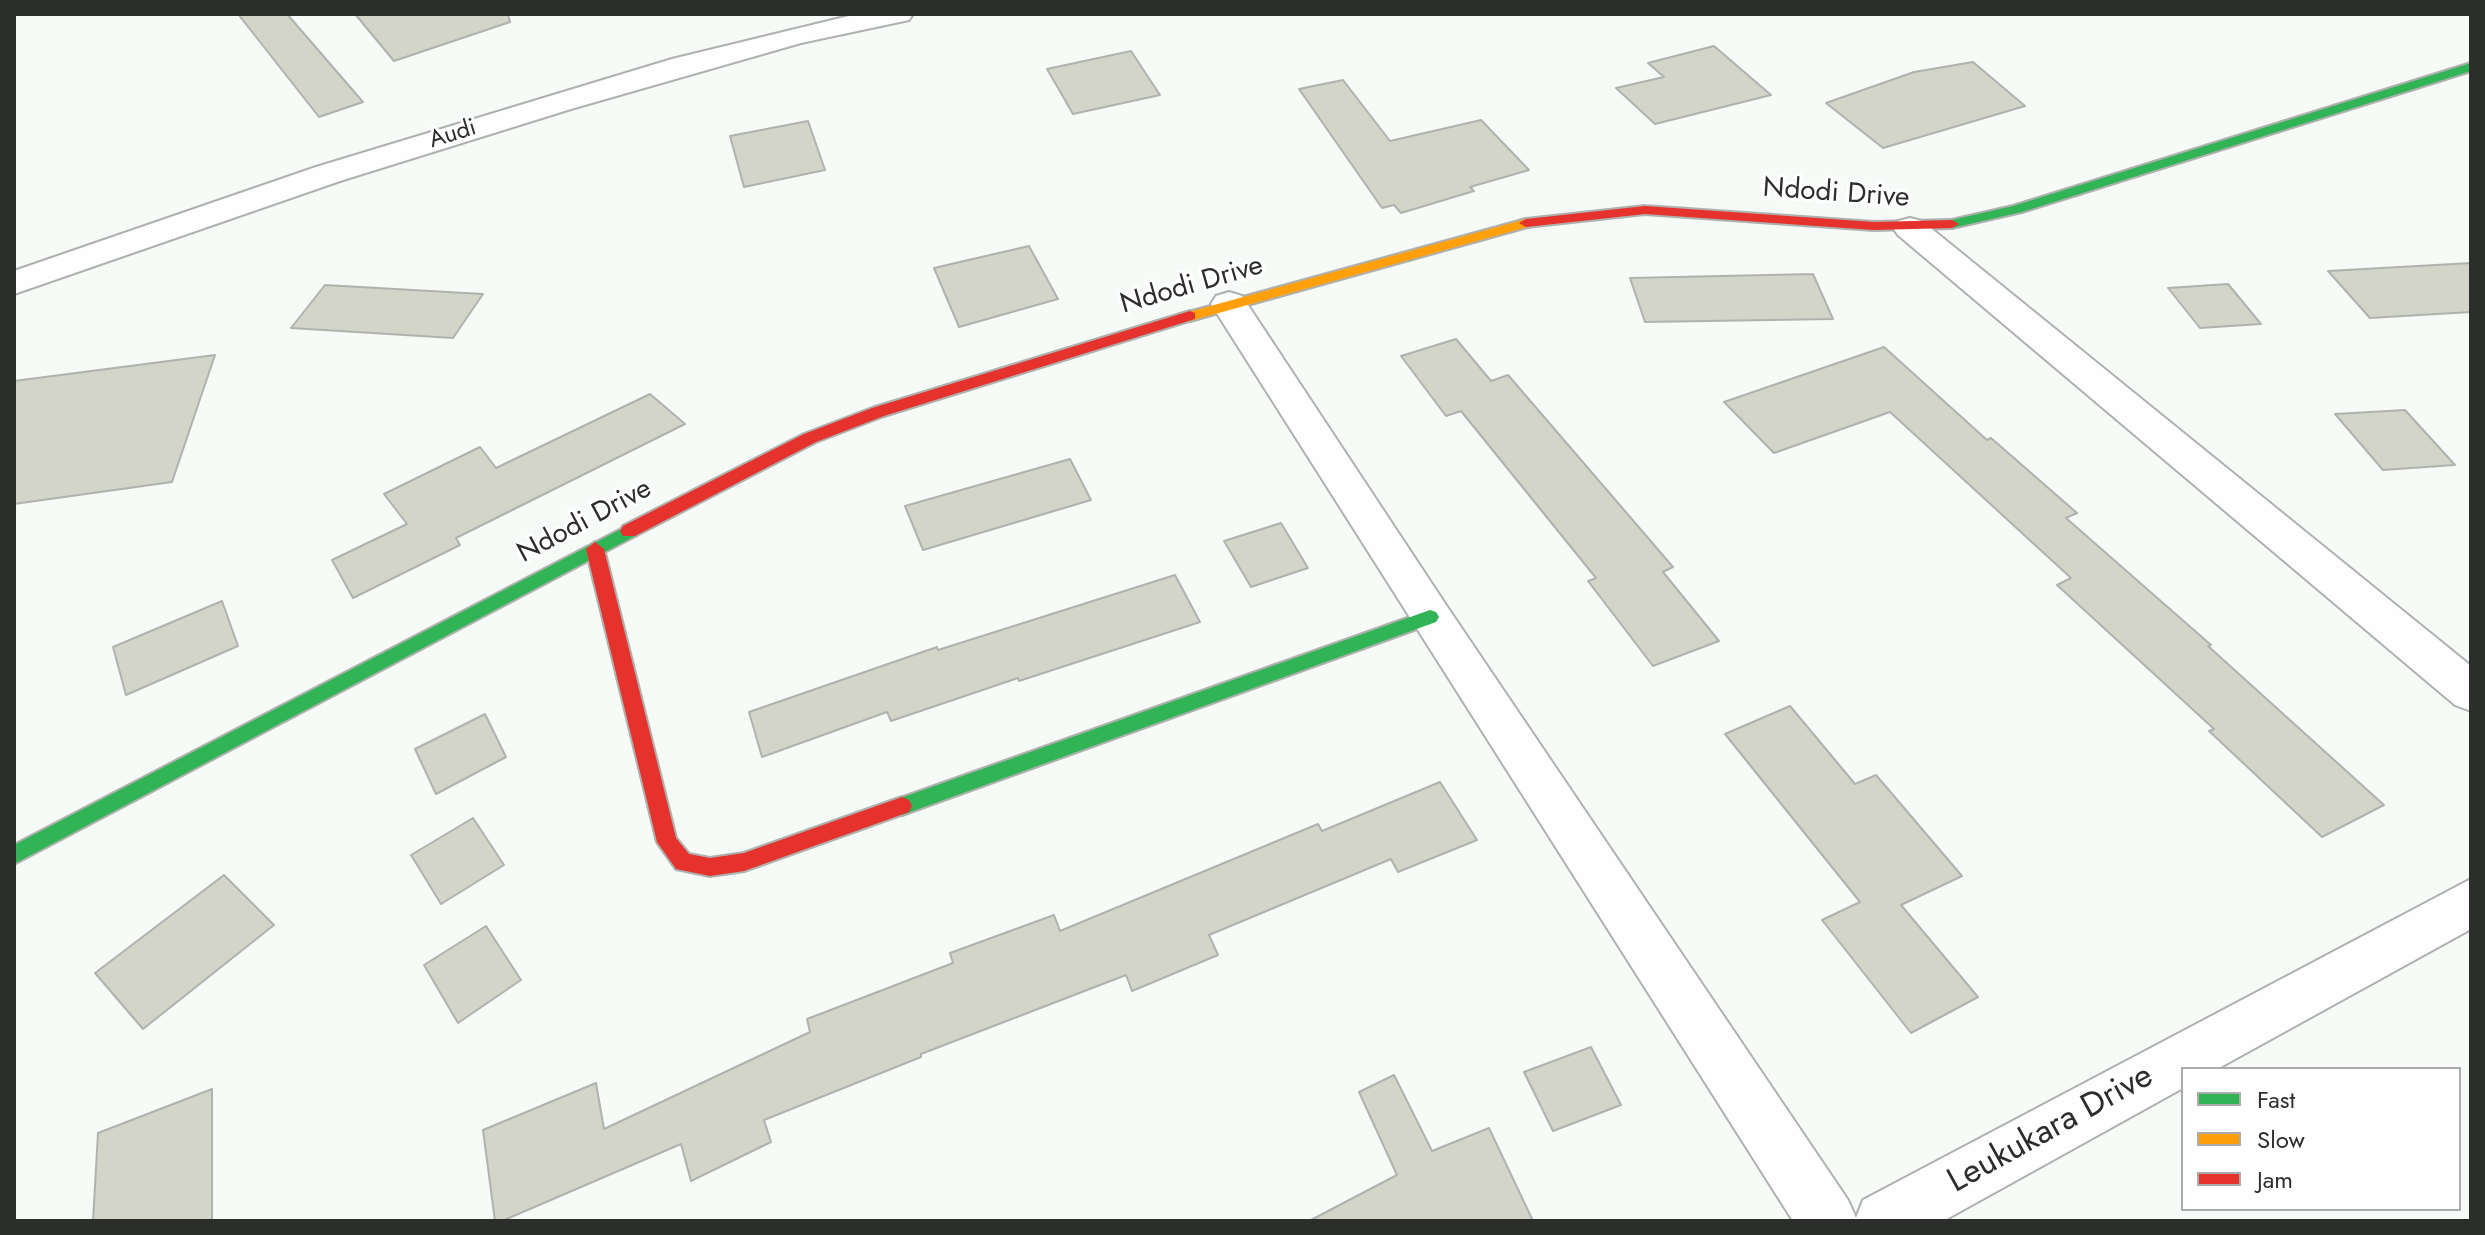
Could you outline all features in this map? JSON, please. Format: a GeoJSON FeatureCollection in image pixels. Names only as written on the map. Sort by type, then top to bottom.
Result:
{"type":"FeatureCollection","features":[{"type":"Feature","properties":{"kind":"street","name":"Audi"},"geometry":{"type":"LineString","coordinates":[[14,283],[328,174],[560,102],[712,57],[899,14]]}},
{"type":"Feature","properties":{"kind":"street","name":"Ndodi Drive"},"geometry":{"type":"LineString","coordinates":[[14,855],[595,549],[843,424],[1229,304],[1460,237],[1550,218],[1645,210],[1910,228],[1943,226],[2017,209],[2471,67]]}},
{"type":"Feature","properties":{"kind":"street"},"geometry":{"type":"LineString","coordinates":[[1910,228],[2471,692]]}},
{"type":"Feature","properties":{"kind":"street"},"geometry":{"type":"LineString","coordinates":[[1229,304],[1430,617],[1827,1221]]}},
{"type":"Feature","properties":{"kind":"street"},"geometry":{"type":"LineString","coordinates":[[595,549],[667,842],[683,862],[710,867],[744,862],[1430,617]]}},
{"type":"Feature","properties":{"kind":"street","name":"Leukukara Drive"},"geometry":{"type":"LineString","coordinates":[[1884,1221],[2471,902]]}},
{"type":"Feature","properties":{"kind":"building"},"geometry":{"type":"Polygon","coordinates":[[[238,14],[287,14],[363,102],[319,117],[238,14]]]}},
{"type":"Feature","properties":{"kind":"building"},"geometry":{"type":"Polygon","coordinates":[[[355,14],[508,14],[510,22],[394,61],[355,14]]]}},
{"type":"Feature","properties":{"kind":"building"},"geometry":{"type":"Polygon","coordinates":[[[1714,46],[1771,95],[1655,124],[1616,88],[1664,77],[1648,63],[1714,46]]]}},
{"type":"Feature","properties":{"kind":"building"},"geometry":{"type":"Polygon","coordinates":[[[1131,51],[1160,95],[1073,114],[1047,69],[1131,51]]]}},
{"type":"Feature","properties":{"kind":"building"},"geometry":{"type":"Polygon","coordinates":[[[1973,62],[2025,106],[1883,148],[1826,103],[1914,72],[1973,62]]]}},
{"type":"Feature","properties":{"kind":"building"},"geometry":{"type":"Polygon","coordinates":[[[1343,80],[1390,141],[1481,120],[1529,170],[1470,187],[1474,191],[1401,213],[1394,205],[1382,208],[1299,89],[1343,80]]]}},
{"type":"Feature","properties":{"kind":"building"},"geometry":{"type":"Polygon","coordinates":[[[808,121],[825,170],[744,187],[730,136],[808,121]]]}},
{"type":"Feature","properties":{"kind":"building"},"geometry":{"type":"Polygon","coordinates":[[[1029,246],[1058,299],[959,327],[934,268],[1029,246]]]}},
{"type":"Feature","properties":{"kind":"building"},"geometry":{"type":"Polygon","coordinates":[[[2471,263],[2471,312],[2370,318],[2328,271],[2471,263]]]}},
{"type":"Feature","properties":{"kind":"building"},"geometry":{"type":"Polygon","coordinates":[[[1813,274],[1833,319],[1645,322],[1630,278],[1813,274]]]}},
{"type":"Feature","properties":{"kind":"building"},"geometry":{"type":"Polygon","coordinates":[[[2228,284],[2261,324],[2200,328],[2168,288],[2228,284]]]}},
{"type":"Feature","properties":{"kind":"building"},"geometry":{"type":"Polygon","coordinates":[[[325,285],[483,294],[453,338],[291,328],[325,285]]]}},
{"type":"Feature","properties":{"kind":"building"},"geometry":{"type":"Polygon","coordinates":[[[1456,339],[1491,381],[1508,375],[1673,567],[1663,572],[1719,641],[1653,666],[1588,581],[1596,578],[1461,411],[1446,416],[1401,356],[1456,339]]]}},
{"type":"Feature","properties":{"kind":"building"},"geometry":{"type":"Polygon","coordinates":[[[1884,347],[1987,440],[1991,438],[2077,513],[2066,518],[2211,645],[2208,646],[2384,805],[2322,837],[2209,731],[2214,729],[2057,585],[2071,578],[1890,412],[1774,453],[1724,402],[1884,347]]]}},
{"type":"Feature","properties":{"kind":"building"},"geometry":{"type":"Polygon","coordinates":[[[215,355],[172,482],[14,504],[14,381],[215,355]]]}},
{"type":"Feature","properties":{"kind":"building"},"geometry":{"type":"Polygon","coordinates":[[[650,394],[685,424],[456,538],[460,545],[353,598],[332,560],[407,524],[384,494],[480,447],[496,468],[650,394]]]}},
{"type":"Feature","properties":{"kind":"building"},"geometry":{"type":"Polygon","coordinates":[[[2405,410],[2455,465],[2383,470],[2335,414],[2405,410]]]}},
{"type":"Feature","properties":{"kind":"building"},"geometry":{"type":"Polygon","coordinates":[[[1070,459],[1091,500],[923,550],[905,506],[1070,459]]]}},
{"type":"Feature","properties":{"kind":"building"},"geometry":{"type":"Polygon","coordinates":[[[1281,523],[1308,568],[1251,587],[1224,541],[1281,523]]]}},
{"type":"Feature","properties":{"kind":"building"},"geometry":{"type":"Polygon","coordinates":[[[1175,575],[1200,622],[891,721],[887,712],[762,757],[749,712],[937,647],[938,650],[1175,575]]]}},
{"type":"Feature","properties":{"kind":"building"},"geometry":{"type":"Polygon","coordinates":[[[222,601],[238,646],[126,695],[113,647],[222,601]]]}},
{"type":"Feature","properties":{"kind":"building"},"geometry":{"type":"Polygon","coordinates":[[[1790,706],[1855,784],[1876,775],[1962,876],[1901,905],[1978,997],[1911,1033],[1822,920],[1860,902],[1725,734],[1790,706]]]}},
{"type":"Feature","properties":{"kind":"building"},"geometry":{"type":"Polygon","coordinates":[[[485,714],[506,757],[436,794],[415,749],[485,714]]]}},
{"type":"Feature","properties":{"kind":"building"},"geometry":{"type":"Polygon","coordinates":[[[1440,782],[1477,840],[1398,872],[1391,859],[1209,935],[1218,955],[1132,991],[1126,975],[921,1054],[921,1057],[764,1120],[771,1142],[691,1181],[681,1144],[502,1221],[495,1221],[483,1130],[596,1083],[604,1129],[810,1032],[807,1019],[953,963],[950,953],[1054,915],[1060,931],[1318,824],[1322,831],[1440,782]]]}},
{"type":"Feature","properties":{"kind":"building"},"geometry":{"type":"Polygon","coordinates":[[[473,818],[504,865],[441,904],[411,855],[473,818]]]}},
{"type":"Feature","properties":{"kind":"building"},"geometry":{"type":"Polygon","coordinates":[[[224,875],[274,925],[143,1029],[95,973],[224,875]]]}},
{"type":"Feature","properties":{"kind":"building"},"geometry":{"type":"Polygon","coordinates":[[[486,926],[521,980],[458,1023],[424,965],[486,926]]]}},
{"type":"Feature","properties":{"kind":"building"},"geometry":{"type":"Polygon","coordinates":[[[1591,1047],[1621,1105],[1553,1131],[1524,1072],[1591,1047]]]}},
{"type":"Feature","properties":{"kind":"building"},"geometry":{"type":"Polygon","coordinates":[[[1394,1075],[1432,1151],[1489,1128],[1533,1221],[1309,1221],[1397,1175],[1359,1092],[1394,1075]]]}},
{"type":"Feature","properties":{"kind":"building"},"geometry":{"type":"Polygon","coordinates":[[[212,1089],[212,1221],[93,1221],[98,1133],[212,1089]]]}},
{"type":"Feature","properties":{"kind":"traffic: fast"},"geometry":{"type":"LineString","coordinates":[[1952,224],[2017,209],[2471,67]]}},
{"type":"Feature","properties":{"kind":"traffic: fast"},"geometry":{"type":"LineString","coordinates":[[14,855],[629,531]]}},
{"type":"Feature","properties":{"kind":"traffic: fast"},"geometry":{"type":"LineString","coordinates":[[902,806],[1430,617]]}},
{"type":"Feature","properties":{"kind":"traffic: slow"},"geometry":{"type":"LineString","coordinates":[[1190,316],[1526,223]]}},
{"type":"Feature","properties":{"kind":"traffic: jam"},"geometry":{"type":"LineString","coordinates":[[1526,223],[1645,210],[1874,226],[1952,224]]}},
{"type":"Feature","properties":{"kind":"traffic: jam"},"geometry":{"type":"LineString","coordinates":[[629,531],[810,438],[878,412],[1190,316]]}},
{"type":"Feature","properties":{"kind":"traffic: jam"},"geometry":{"type":"LineString","coordinates":[[595,549],[667,842],[683,862],[710,867],[744,862],[902,806]]}}]}
